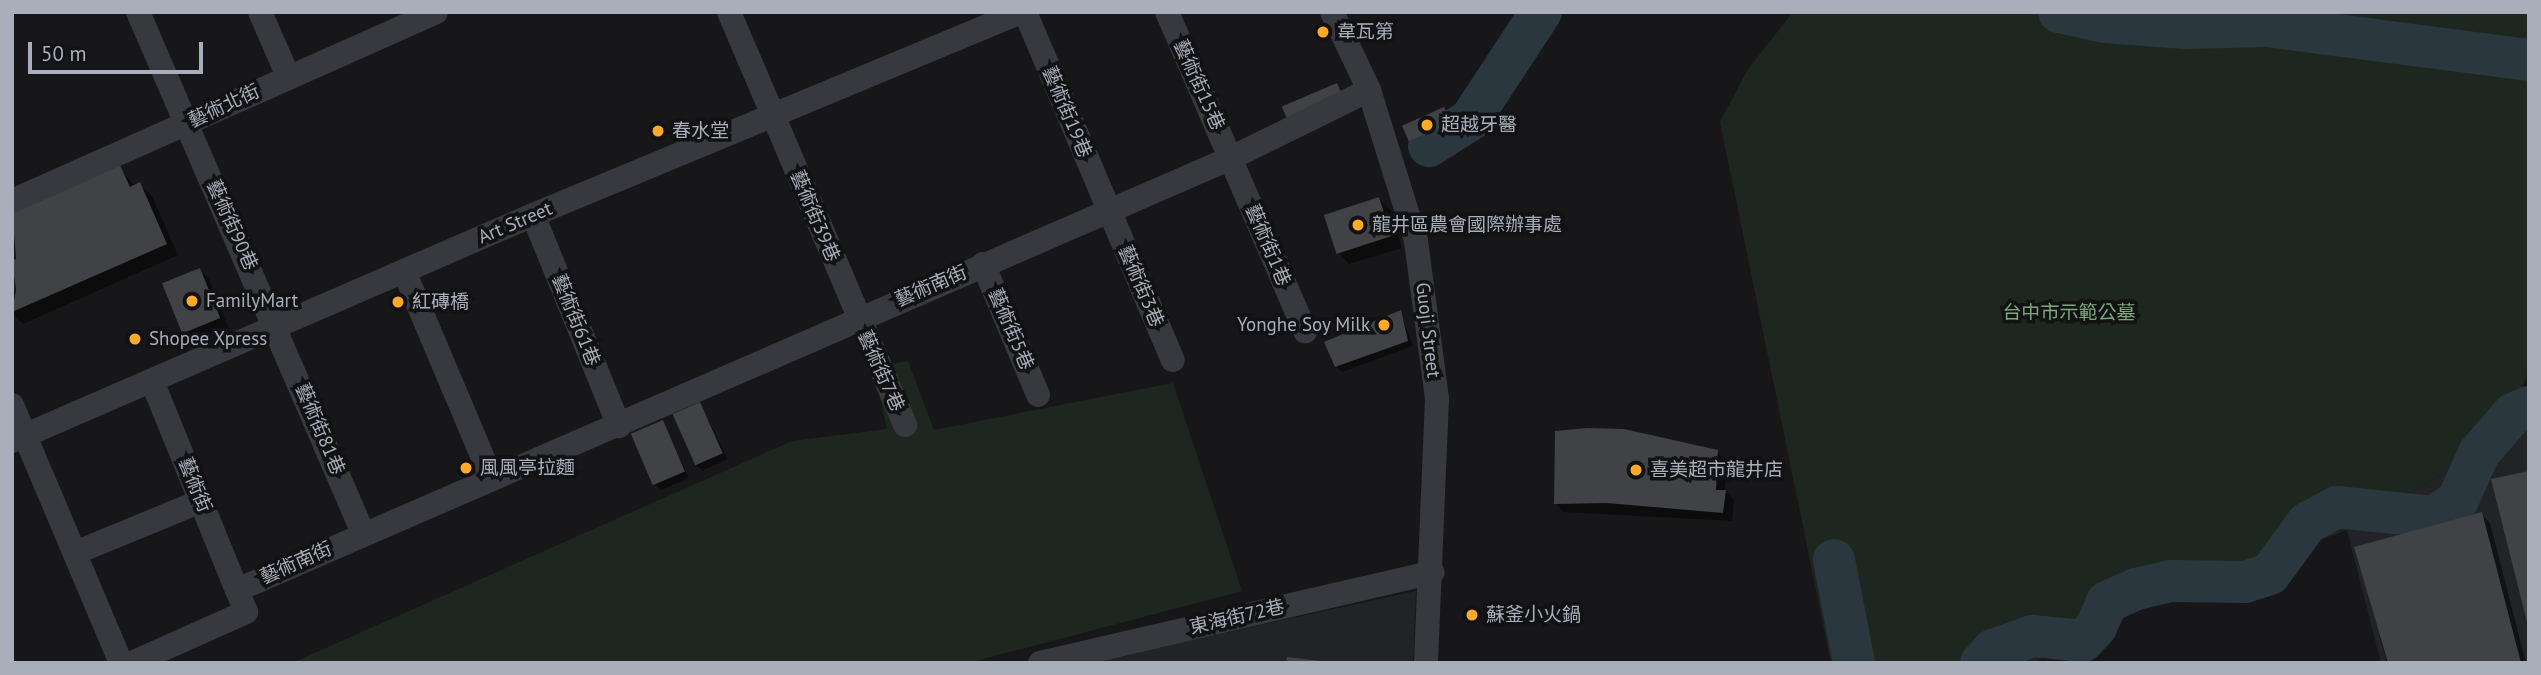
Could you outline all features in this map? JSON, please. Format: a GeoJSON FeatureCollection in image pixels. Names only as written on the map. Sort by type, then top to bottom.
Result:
{"type":"FeatureCollection","features":[{"type":"Feature","properties":{"kind":"street","name":"藝術街90巷"},"geometry":{"type":"LineString","coordinates":[[138,12],[276,326]]}},
{"type":"Feature","properties":{"kind":"street"},"geometry":{"type":"LineString","coordinates":[[261,12],[288,76]]}},
{"type":"Feature","properties":{"kind":"street","name":"藝術街39巷"},"geometry":{"type":"LineString","coordinates":[[729,12],[857,317]]}},
{"type":"Feature","properties":{"kind":"street","name":"Art Street"},"geometry":{"type":"LineString","coordinates":[[19,438],[533,215],[1023,12]]}},
{"type":"Feature","properties":{"kind":"street","name":"藝術街19巷"},"geometry":{"type":"LineString","coordinates":[[1023,12],[1110,212]]}},
{"type":"Feature","properties":{"kind":"street","name":"藝術街15巷"},"geometry":{"type":"LineString","coordinates":[[1167,12],[1231,158]]}},
{"type":"Feature","properties":{"kind":"street","name":"Guoji Street"},"geometry":{"type":"LineString","coordinates":[[1332,12],[1369,90],[1416,241],[1437,400],[1433,572],[1426,663]]}},
{"type":"Feature","properties":{"kind":"street","name":"藝術北街"},"geometry":{"type":"LineString","coordinates":[[12,201],[187,124],[420,15]]}},
{"type":"Feature","properties":{"kind":"street","name":"藝術南街"},"geometry":{"type":"LineString","coordinates":[[132,663],[246,612],[237,590],[491,477],[619,426],[857,317],[1110,212],[1231,158],[1369,90]]}},
{"type":"Feature","properties":{"kind":"street","name":"藝術街1巷"},"geometry":{"type":"LineString","coordinates":[[1231,158],[1305,331]]}},
{"type":"Feature","properties":{"kind":"street","name":"藝術街3巷"},"geometry":{"type":"LineString","coordinates":[[1110,212],[1172,360]]}},
{"type":"Feature","properties":{"kind":"street","name":"藝術街61巷"},"geometry":{"type":"LineString","coordinates":[[533,215],[619,426]]}},
{"type":"Feature","properties":{"kind":"street","name":"藝術街5巷"},"geometry":{"type":"LineString","coordinates":[[983,264],[1038,395]]}},
{"type":"Feature","properties":{"kind":"street"},"geometry":{"type":"LineString","coordinates":[[404,271],[491,477]]}},
{"type":"Feature","properties":{"kind":"street","name":"藝術街7巷"},"geometry":{"type":"LineString","coordinates":[[857,317],[905,425]]}},
{"type":"Feature","properties":{"kind":"street","name":"藝術街81巷"},"geometry":{"type":"LineString","coordinates":[[276,326],[363,533]]}},
{"type":"Feature","properties":{"kind":"street","name":"藝術街"},"geometry":{"type":"LineString","coordinates":[[152,381],[237,590]]}},
{"type":"Feature","properties":{"kind":"street"},"geometry":{"type":"LineString","coordinates":[[12,405],[19,438],[75,553],[121,663]]}},
{"type":"Feature","properties":{"kind":"street"},"geometry":{"type":"LineString","coordinates":[[75,553],[201,501]]}},
{"type":"Feature","properties":{"kind":"street","name":"東海街72巷"},"geometry":{"type":"LineString","coordinates":[[1040,663],[1433,572]]}},
{"type":"Feature","properties":{"kind":"shaded area"},"geometry":{"type":"Polygon","coordinates":[[[2529,388],[2529,663],[2381,663],[2347,530],[2449,470],[2529,388]]]}},
{"type":"Feature","properties":{"kind":"shaded area"},"geometry":{"type":"Polygon","coordinates":[[[1416,591],[1413,663],[1086,663],[1416,591]]]}},
{"type":"Feature","properties":{"kind":"green space","name":"台中市示範公墓"},"geometry":{"type":"Polygon","coordinates":[[[1793,12],[2529,12],[2529,369],[2517,400],[2449,470],[2347,530],[2152,602],[2033,663],[1831,663],[1720,122],[1748,69],[1793,12]]]}},
{"type":"Feature","properties":{"kind":"green space"},"geometry":{"type":"Polygon","coordinates":[[[908,361],[934,430],[1173,383],[1242,591],[968,663],[292,663],[792,441],[887,429],[873,367],[908,361]]]}},
{"type":"Feature","properties":{"kind":"building"},"geometry":{"type":"Polygon","coordinates":[[[1337,83],[1343,97],[1288,120],[1282,106],[1337,83]]]}},
{"type":"Feature","properties":{"kind":"building","name":"超越牙醫"},"geometry":{"type":"Polygon","coordinates":[[[1444,107],[1451,123],[1409,141],[1402,126],[1444,107]]]}},
{"type":"Feature","properties":{"kind":"building"},"geometry":{"type":"Polygon","coordinates":[[[119,163],[130,187],[140,182],[167,244],[12,312],[16,289],[12,261],[16,259],[12,210],[119,163]]]}},
{"type":"Feature","properties":{"kind":"building","name":"龍井區農會國際辦事處"},"geometry":{"type":"Polygon","coordinates":[[[1379,197],[1392,236],[1337,254],[1324,215],[1379,197]]]}},
{"type":"Feature","properties":{"kind":"building","name":"FamilyMart"},"geometry":{"type":"Polygon","coordinates":[[[200,268],[220,318],[182,333],[162,283],[200,268]]]}},
{"type":"Feature","properties":{"kind":"building","name":"Yonghe Soy Milk"},"geometry":{"type":"Polygon","coordinates":[[[1401,310],[1408,341],[1335,367],[1324,342],[1401,310]]]}},
{"type":"Feature","properties":{"kind":"building"},"geometry":{"type":"Polygon","coordinates":[[[700,402],[723,453],[695,465],[673,414],[700,402]]]}},
{"type":"Feature","properties":{"kind":"building"},"geometry":{"type":"Polygon","coordinates":[[[663,420],[685,472],[653,485],[631,434],[663,420]]]}},
{"type":"Feature","properties":{"kind":"building","name":"喜美超市龍井店"},"geometry":{"type":"Polygon","coordinates":[[[1624,429],[1718,450],[1716,490],[1726,490],[1723,513],[1607,503],[1554,504],[1555,431],[1624,429]]]}},
{"type":"Feature","properties":{"kind":"building"},"geometry":{"type":"Polygon","coordinates":[[[2529,471],[2529,625],[2528,626],[2491,479],[2529,471]]]}},
{"type":"Feature","properties":{"kind":"building"},"geometry":{"type":"Polygon","coordinates":[[[2482,512],[2521,663],[2388,663],[2354,547],[2482,512]]]}},
{"type":"Feature","properties":{"kind":"building"},"geometry":{"type":"Polygon","coordinates":[[[1287,657],[1321,661],[1321,663],[1286,663],[1287,657]]]}},
{"type":"Feature","properties":{"kind":"waterway"},"geometry":{"type":"LineString","coordinates":[[1429,146],[1470,120],[1541,12]]}},
{"type":"Feature","properties":{"kind":"waterway"},"geometry":{"type":"LineString","coordinates":[[2059,12],[2105,22],[2186,28],[2267,26],[2529,60]]}},
{"type":"Feature","properties":{"kind":"waterway"},"geometry":{"type":"LineString","coordinates":[[1981,663],[1993,650],[2032,636],[2083,641],[2096,627],[2107,602],[2136,589],[2171,581],[2245,582],[2270,574],[2307,523],[2337,507],[2434,517],[2458,500],[2479,453],[2513,414],[2529,407]]}},
{"type":"Feature","properties":{"kind":"waterway"},"geometry":{"type":"LineString","coordinates":[[1834,560],[1854,663]]}},
{"type":"Feature","properties":{"kind":"place","name":"韋瓦第"},"geometry":{"type":"Point","coordinates":[1323,32]}},
{"type":"Feature","properties":{"kind":"place","name":"超越牙醫"},"geometry":{"type":"Point","coordinates":[1427,125]}},
{"type":"Feature","properties":{"kind":"place","name":"春水堂"},"geometry":{"type":"Point","coordinates":[658,131]}},
{"type":"Feature","properties":{"kind":"place","name":"龍井區農會國際辦事處"},"geometry":{"type":"Point","coordinates":[1358,225]}},
{"type":"Feature","properties":{"kind":"place","name":"FamilyMart"},"geometry":{"type":"Point","coordinates":[192,301]}},
{"type":"Feature","properties":{"kind":"place","name":"紅磚橋"},"geometry":{"type":"Point","coordinates":[398,302]}},
{"type":"Feature","properties":{"kind":"place","name":"Yonghe Soy Milk"},"geometry":{"type":"Point","coordinates":[1384,325]}},
{"type":"Feature","properties":{"kind":"place","name":"Shopee Xpress"},"geometry":{"type":"Point","coordinates":[135,339]}},
{"type":"Feature","properties":{"kind":"place","name":"風風亭拉麵"},"geometry":{"type":"Point","coordinates":[466,468]}},
{"type":"Feature","properties":{"kind":"place","name":"喜美超市龍井店"},"geometry":{"type":"Point","coordinates":[1636,470]}},
{"type":"Feature","properties":{"kind":"place","name":"蘇釜小火鍋"},"geometry":{"type":"Point","coordinates":[1472,615]}}]}
